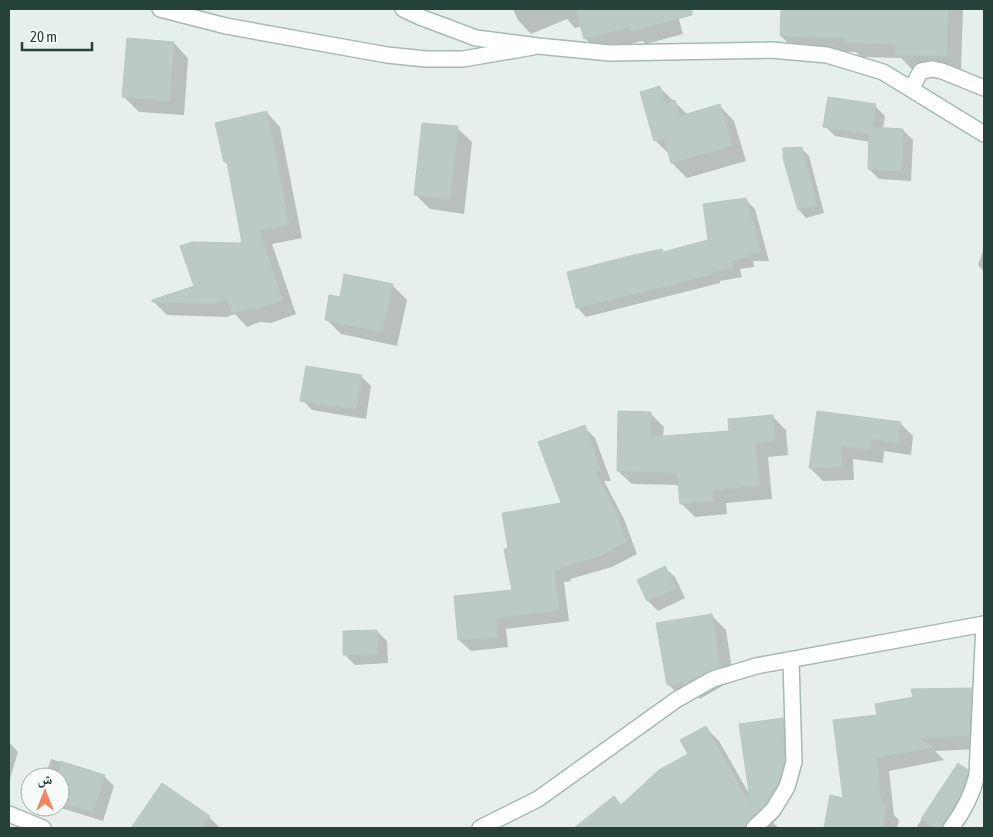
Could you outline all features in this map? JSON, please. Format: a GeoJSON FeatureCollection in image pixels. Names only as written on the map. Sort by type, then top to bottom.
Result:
{"type":"FeatureCollection","features":[{"type":"Feature","properties":{"kind":"street"},"geometry":{"type":"LineString","coordinates":[[160,9],[226,26],[387,55],[426,59],[463,58],[538,46]]}},
{"type":"Feature","properties":{"kind":"street"},"geometry":{"type":"LineString","coordinates":[[403,9],[476,38],[538,46],[610,53],[771,50],[827,56],[883,72],[984,134]]}},
{"type":"Feature","properties":{"kind":"street"},"geometry":{"type":"LineString","coordinates":[[911,89],[921,71],[933,69],[984,88]]}},
{"type":"Feature","properties":{"kind":"street"},"geometry":{"type":"LineString","coordinates":[[480,828],[538,799],[676,700],[713,679],[756,666],[984,624],[976,775],[972,794],[963,813],[951,828]]}},
{"type":"Feature","properties":{"kind":"street"},"geometry":{"type":"LineString","coordinates":[[754,828],[774,810],[787,787],[794,762],[791,661]]}},
{"type":"Feature","properties":{"kind":"street"},"geometry":{"type":"LineString","coordinates":[[9,814],[43,828]]}},
{"type":"Feature","properties":{"kind":"building"},"geometry":{"type":"Polygon","coordinates":[[[576,9],[692,9],[692,15],[631,31],[630,27],[584,39],[576,9]]]}},
{"type":"Feature","properties":{"kind":"building"},"geometry":{"type":"Polygon","coordinates":[[[781,9],[948,9],[947,56],[895,55],[896,44],[845,43],[845,38],[780,36],[781,9]]]}},
{"type":"Feature","properties":{"kind":"building"},"geometry":{"type":"Polygon","coordinates":[[[127,38],[174,42],[170,101],[122,97],[127,38]]]}},
{"type":"Feature","properties":{"kind":"building"},"geometry":{"type":"Polygon","coordinates":[[[660,86],[665,103],[675,100],[680,116],[720,104],[732,146],[671,163],[664,138],[654,141],[640,92],[660,86]]]}},
{"type":"Feature","properties":{"kind":"building"},"geometry":{"type":"Polygon","coordinates":[[[828,97],[876,104],[872,127],[903,129],[901,171],[868,169],[869,134],[823,127],[828,97]]]}},
{"type":"Feature","properties":{"kind":"building"},"geometry":{"type":"Polygon","coordinates":[[[267,111],[289,225],[259,230],[283,300],[257,309],[246,309],[232,313],[227,299],[213,304],[152,302],[152,300],[194,286],[180,246],[192,242],[242,243],[227,162],[224,162],[215,123],[267,111]]]}},
{"type":"Feature","properties":{"kind":"building"},"geometry":{"type":"Polygon","coordinates":[[[422,123],[458,126],[450,199],[414,195],[422,123]]]}},
{"type":"Feature","properties":{"kind":"building"},"geometry":{"type":"Polygon","coordinates":[[[802,147],[817,205],[798,210],[783,158],[783,148],[802,147]]]}},
{"type":"Feature","properties":{"kind":"building"},"geometry":{"type":"Polygon","coordinates":[[[746,198],[761,252],[745,253],[746,258],[732,260],[733,268],[711,272],[712,274],[576,308],[567,272],[634,255],[662,249],[663,252],[708,240],[703,204],[746,198]]]}},
{"type":"Feature","properties":{"kind":"building"},"geometry":{"type":"Polygon","coordinates":[[[344,274],[393,284],[382,332],[325,320],[329,295],[340,297],[344,274]]]}},
{"type":"Feature","properties":{"kind":"building"},"geometry":{"type":"Polygon","coordinates":[[[306,366],[362,375],[356,409],[300,401],[306,366]]]}},
{"type":"Feature","properties":{"kind":"building"},"geometry":{"type":"Polygon","coordinates":[[[618,411],[651,412],[650,437],[729,431],[728,419],[773,415],[775,441],[755,443],[760,485],[713,490],[714,501],[680,504],[677,473],[617,471],[618,411]]]}},
{"type":"Feature","properties":{"kind":"building"},"geometry":{"type":"Polygon","coordinates":[[[817,411],[901,422],[898,443],[872,439],[870,450],[841,446],[842,467],[809,468],[817,411]]]}},
{"type":"Feature","properties":{"kind":"building"},"geometry":{"type":"Polygon","coordinates":[[[585,425],[601,471],[595,471],[614,507],[626,542],[600,556],[554,571],[559,610],[496,618],[498,637],[458,640],[454,596],[512,590],[504,549],[508,548],[502,513],[561,503],[538,442],[585,425]]]}},
{"type":"Feature","properties":{"kind":"building"},"geometry":{"type":"Polygon","coordinates":[[[665,566],[676,588],[647,601],[637,580],[665,566]]]}},
{"type":"Feature","properties":{"kind":"building"},"geometry":{"type":"Polygon","coordinates":[[[712,614],[720,667],[684,685],[684,682],[667,685],[656,623],[712,614]]]}},
{"type":"Feature","properties":{"kind":"building"},"geometry":{"type":"Polygon","coordinates":[[[377,630],[378,654],[343,655],[343,631],[377,630]]]}},
{"type":"Feature","properties":{"kind":"building"},"geometry":{"type":"Polygon","coordinates":[[[972,688],[969,736],[919,738],[933,747],[876,758],[881,804],[886,805],[882,828],[824,828],[830,795],[843,798],[833,720],[877,715],[875,704],[913,697],[911,689],[972,688]]]}},
{"type":"Feature","properties":{"kind":"building"},"geometry":{"type":"Polygon","coordinates":[[[783,718],[785,761],[778,783],[766,804],[748,821],[745,828],[574,828],[614,796],[621,805],[659,770],[688,754],[680,740],[706,726],[751,806],[739,724],[783,718]]]}},
{"type":"Feature","properties":{"kind":"building"},"geometry":{"type":"Polygon","coordinates":[[[60,761],[105,775],[93,812],[70,805],[70,767],[60,767],[60,761]]]}},
{"type":"Feature","properties":{"kind":"building"},"geometry":{"type":"Polygon","coordinates":[[[958,763],[968,770],[964,787],[942,828],[936,828],[921,819],[958,763]]]}},
{"type":"Feature","properties":{"kind":"building"},"geometry":{"type":"Polygon","coordinates":[[[162,783],[210,816],[202,828],[131,828],[162,783]]]}}]}
